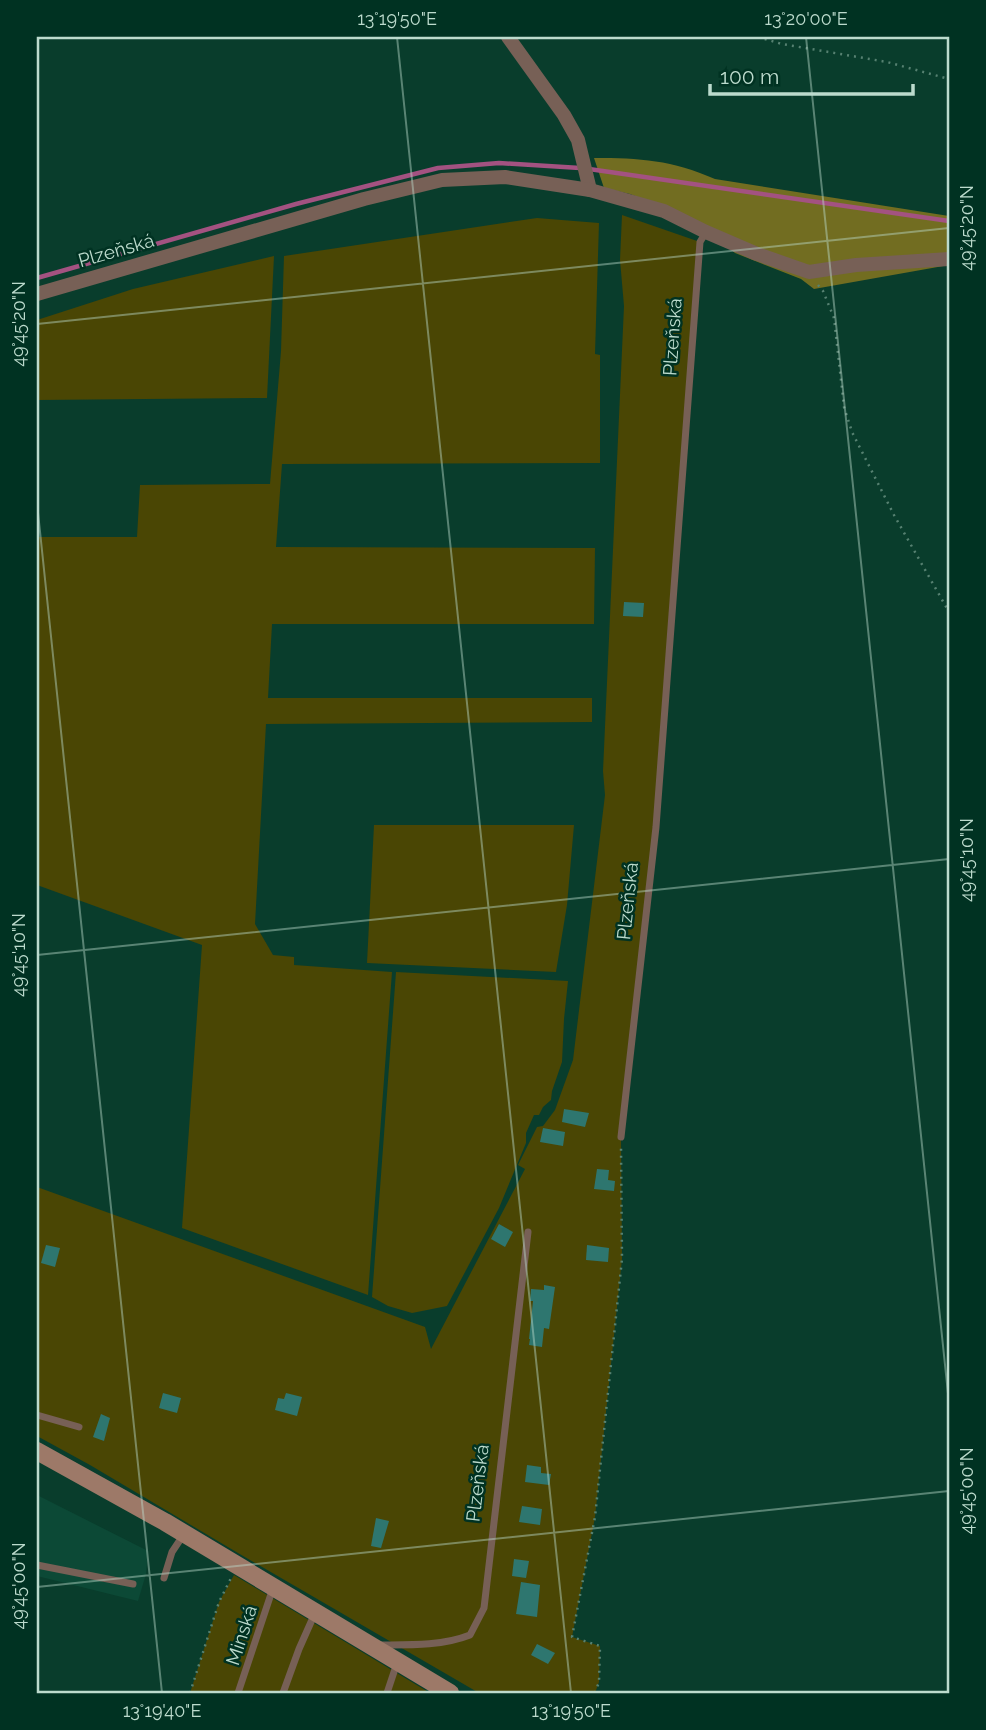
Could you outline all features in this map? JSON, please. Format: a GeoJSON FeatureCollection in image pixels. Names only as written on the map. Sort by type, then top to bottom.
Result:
{"type":"FeatureCollection","features":[{"type":"Feature","properties":{"kind":"main road"},"geometry":{"type":"LineString","coordinates":[[37,1451],[185,1534],[450,1693]]}},
{"type":"Feature","properties":{"kind":"street"},"geometry":{"type":"LineString","coordinates":[[508,37],[565,116],[578,140],[589,184]]}},
{"type":"Feature","properties":{"kind":"street","name":"Plzeňská"},"geometry":{"type":"LineString","coordinates":[[37,294],[364,199],[442,180],[505,177],[589,184],[664,211],[706,232]]}},
{"type":"Feature","properties":{"kind":"street"},"geometry":{"type":"LineString","coordinates":[[706,232],[809,272],[856,265],[949,259]]}},
{"type":"Feature","properties":{"kind":"lane","name":"Plzeňská"},"geometry":{"type":"LineString","coordinates":[[621,1138],[656,827],[700,242],[706,232]]}},
{"type":"Feature","properties":{"kind":"lane","name":"Plzeňská"},"geometry":{"type":"LineString","coordinates":[[369,1645],[409,1645],[456,1640],[470,1635],[484,1608],[528,1233]]}},
{"type":"Feature","properties":{"kind":"lane"},"geometry":{"type":"LineString","coordinates":[[37,1415],[79,1427]]}},
{"type":"Feature","properties":{"kind":"lane"},"geometry":{"type":"LineString","coordinates":[[164,1578],[172,1552],[185,1534]]}},
{"type":"Feature","properties":{"kind":"lane"},"geometry":{"type":"LineString","coordinates":[[37,1565],[133,1584]]}},
{"type":"Feature","properties":{"kind":"lane","name":"Minská"},"geometry":{"type":"LineString","coordinates":[[239,1693],[274,1587]]}},
{"type":"Feature","properties":{"kind":"lane"},"geometry":{"type":"LineString","coordinates":[[283,1693],[316,1613]]}},
{"type":"Feature","properties":{"kind":"lane"},"geometry":{"type":"LineString","coordinates":[[387,1693],[398,1662]]}},
{"type":"Feature","properties":{"kind":"path"},"geometry":{"type":"LineString","coordinates":[[758,37],[782,44],[887,62],[949,79]]}},
{"type":"Feature","properties":{"kind":"path"},"geometry":{"type":"LineString","coordinates":[[809,272],[823,291],[834,318],[844,407],[852,432],[894,516],[949,612]]}},
{"type":"Feature","properties":{"kind":"path"},"geometry":{"type":"LineString","coordinates":[[595,1693],[599,1682],[600,1646],[572,1637],[595,1517],[621,1272],[621,1138]]}},
{"type":"Feature","properties":{"kind":"path"},"geometry":{"type":"LineString","coordinates":[[190,1693],[219,1602],[238,1566]]}},
{"type":"Feature","properties":{"kind":"shaded area"},"geometry":{"type":"Polygon","coordinates":[[[594,158],[656,161],[715,179],[949,216],[949,265],[814,289],[801,279],[735,253],[700,222],[630,194],[604,188],[594,158]]]}},
{"type":"Feature","properties":{"kind":"shaded area"},"geometry":{"type":"Polygon","coordinates":[[[622,215],[700,242],[656,827],[621,1137],[622,1259],[595,1517],[572,1637],[600,1646],[599,1682],[595,1693],[479,1693],[37,1436],[37,1187],[425,1327],[431,1349],[525,1169],[518,1165],[537,1127],[543,1126],[555,1110],[573,1060],[605,795],[603,771],[624,306],[620,260],[622,215]]]}},
{"type":"Feature","properties":{"kind":"shaded area"},"geometry":{"type":"Polygon","coordinates":[[[537,218],[599,223],[595,354],[600,355],[600,463],[282,464],[276,547],[595,548],[594,624],[272,624],[268,698],[592,698],[592,722],[266,724],[255,924],[273,955],[294,957],[294,965],[392,972],[368,1295],[182,1228],[202,945],[37,885],[37,537],[137,537],[140,485],[270,484],[281,351],[284,256],[537,218]]]}},
{"type":"Feature","properties":{"kind":"shaded area"},"geometry":{"type":"Polygon","coordinates":[[[274,256],[267,398],[37,400],[37,320],[133,289],[274,256]]]}},
{"type":"Feature","properties":{"kind":"shaded area"},"geometry":{"type":"Polygon","coordinates":[[[374,825],[574,825],[567,905],[556,972],[367,963],[374,825]]]}},
{"type":"Feature","properties":{"kind":"shaded area"},"geometry":{"type":"Polygon","coordinates":[[[396,972],[568,981],[562,1062],[551,1100],[539,1115],[534,1115],[526,1133],[526,1143],[499,1208],[447,1306],[412,1313],[388,1306],[372,1297],[396,972]]]}},
{"type":"Feature","properties":{"kind":"shaded area"},"geometry":{"type":"Polygon","coordinates":[[[37,1495],[148,1551],[146,1574],[138,1601],[37,1576],[37,1495]]]}},
{"type":"Feature","properties":{"kind":"shaded area"},"geometry":{"type":"Polygon","coordinates":[[[234,1575],[430,1693],[190,1693],[219,1602],[234,1575]]]}},
{"type":"Feature","properties":{"kind":"building"},"geometry":{"type":"Polygon","coordinates":[[[624,602],[644,603],[643,617],[623,616],[624,602]]]}},
{"type":"Feature","properties":{"kind":"building"},"geometry":{"type":"Polygon","coordinates":[[[564,1109],[589,1113],[585,1127],[562,1122],[564,1109]]]}},
{"type":"Feature","properties":{"kind":"building"},"geometry":{"type":"Polygon","coordinates":[[[543,1128],[565,1132],[563,1146],[540,1142],[543,1128]]]}},
{"type":"Feature","properties":{"kind":"building"},"geometry":{"type":"Polygon","coordinates":[[[597,1169],[609,1170],[608,1180],[615,1181],[614,1191],[594,1189],[597,1169]]]}},
{"type":"Feature","properties":{"kind":"building"},"geometry":{"type":"Polygon","coordinates":[[[499,1224],[513,1232],[505,1247],[491,1239],[499,1224]]]}},
{"type":"Feature","properties":{"kind":"building"},"geometry":{"type":"Polygon","coordinates":[[[46,1245],[60,1248],[55,1267],[41,1263],[46,1245]]]}},
{"type":"Feature","properties":{"kind":"building"},"geometry":{"type":"Polygon","coordinates":[[[587,1245],[609,1248],[608,1262],[586,1260],[587,1245]]]}},
{"type":"Feature","properties":{"kind":"building"},"geometry":{"type":"Polygon","coordinates":[[[544,1285],[555,1287],[549,1329],[544,1328],[542,1347],[529,1345],[533,1301],[530,1301],[531,1289],[544,1290],[544,1285]]]}},
{"type":"Feature","properties":{"kind":"building"},"geometry":{"type":"Polygon","coordinates":[[[163,1393],[181,1398],[177,1413],[159,1408],[163,1393]]]}},
{"type":"Feature","properties":{"kind":"building"},"geometry":{"type":"Polygon","coordinates":[[[286,1393],[302,1397],[297,1416],[275,1410],[278,1398],[284,1399],[286,1393]]]}},
{"type":"Feature","properties":{"kind":"building"},"geometry":{"type":"Polygon","coordinates":[[[101,1414],[110,1418],[104,1441],[93,1437],[101,1414]]]}},
{"type":"Feature","properties":{"kind":"building"},"geometry":{"type":"Polygon","coordinates":[[[527,1465],[541,1467],[541,1473],[551,1474],[549,1485],[525,1482],[527,1465]]]}},
{"type":"Feature","properties":{"kind":"building"},"geometry":{"type":"Polygon","coordinates":[[[522,1506],[542,1509],[540,1525],[519,1522],[522,1506]]]}},
{"type":"Feature","properties":{"kind":"building"},"geometry":{"type":"Polygon","coordinates":[[[376,1518],[389,1521],[381,1548],[371,1546],[376,1518]]]}},
{"type":"Feature","properties":{"kind":"building"},"geometry":{"type":"Polygon","coordinates":[[[514,1559],[529,1561],[526,1578],[512,1576],[514,1559]]]}},
{"type":"Feature","properties":{"kind":"building"},"geometry":{"type":"Polygon","coordinates":[[[521,1582],[540,1585],[537,1617],[516,1614],[521,1582]]]}},
{"type":"Feature","properties":{"kind":"building"},"geometry":{"type":"Polygon","coordinates":[[[537,1644],[555,1653],[548,1664],[531,1655],[537,1644]]]}},
{"type":"Feature","properties":{"kind":"waterway"},"geometry":{"type":"LineString","coordinates":[[37,278],[296,204],[438,168],[499,163],[580,168]]}},
{"type":"Feature","properties":{"kind":"waterway"},"geometry":{"type":"LineString","coordinates":[[589,169],[949,221]]}}]}
